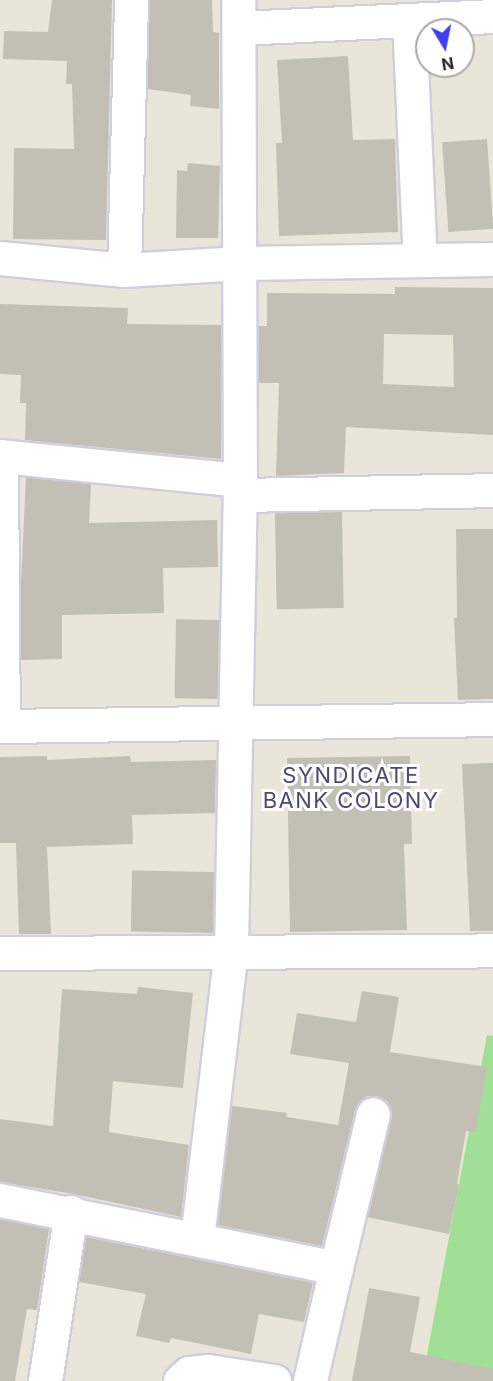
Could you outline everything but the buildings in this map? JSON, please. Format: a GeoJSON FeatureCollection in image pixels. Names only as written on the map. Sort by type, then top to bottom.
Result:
{"type":"FeatureCollection","features":[{"type":"Feature","properties":{"kind":"street"},"geometry":{"type":"LineString","coordinates":[[124,270],[130,0]]}},
{"type":"Feature","properties":{"kind":"street"},"geometry":{"type":"LineString","coordinates":[[197,1239],[231,951],[240,487],[241,263],[238,14],[409,20],[493,16]]}},
{"type":"Feature","properties":{"kind":"street"},"geometry":{"type":"LineString","coordinates":[[409,20],[420,259]]}},
{"type":"Feature","properties":{"kind":"street"},"geometry":{"type":"LineString","coordinates":[[0,258],[124,270],[241,263],[493,259]]}},
{"type":"Feature","properties":{"kind":"street"},"geometry":{"type":"LineString","coordinates":[[493,490],[240,487],[0,456],[1,726],[493,719]]}},
{"type":"Feature","properties":{"kind":"street"},"geometry":{"type":"LineString","coordinates":[[0,953],[493,950]]}},
{"type":"Feature","properties":{"kind":"street"},"geometry":{"type":"LineString","coordinates":[[310,1381],[374,1114]]}},
{"type":"Feature","properties":{"kind":"street"},"geometry":{"type":"LineString","coordinates":[[0,1200],[71,1212],[336,1268]]}},
{"type":"Feature","properties":{"kind":"street"},"geometry":{"type":"LineString","coordinates":[[45,1381],[71,1212]]}},
{"type":"Feature","properties":{"kind":"street"},"geometry":{"type":"LineString","coordinates":[[180,1381],[189,1373],[208,1371],[274,1381]]}},
{"type":"Feature","properties":{"kind":"green space"},"geometry":{"type":"Polygon","coordinates":[[[487,1035],[493,1036],[493,1381],[422,1381],[487,1035]]]}},
{"type":"Feature","properties":{"kind":"district","name":"SYNDICATE BANK COLONY"},"geometry":{"type":"Point","coordinates":[351,788]}}]}
